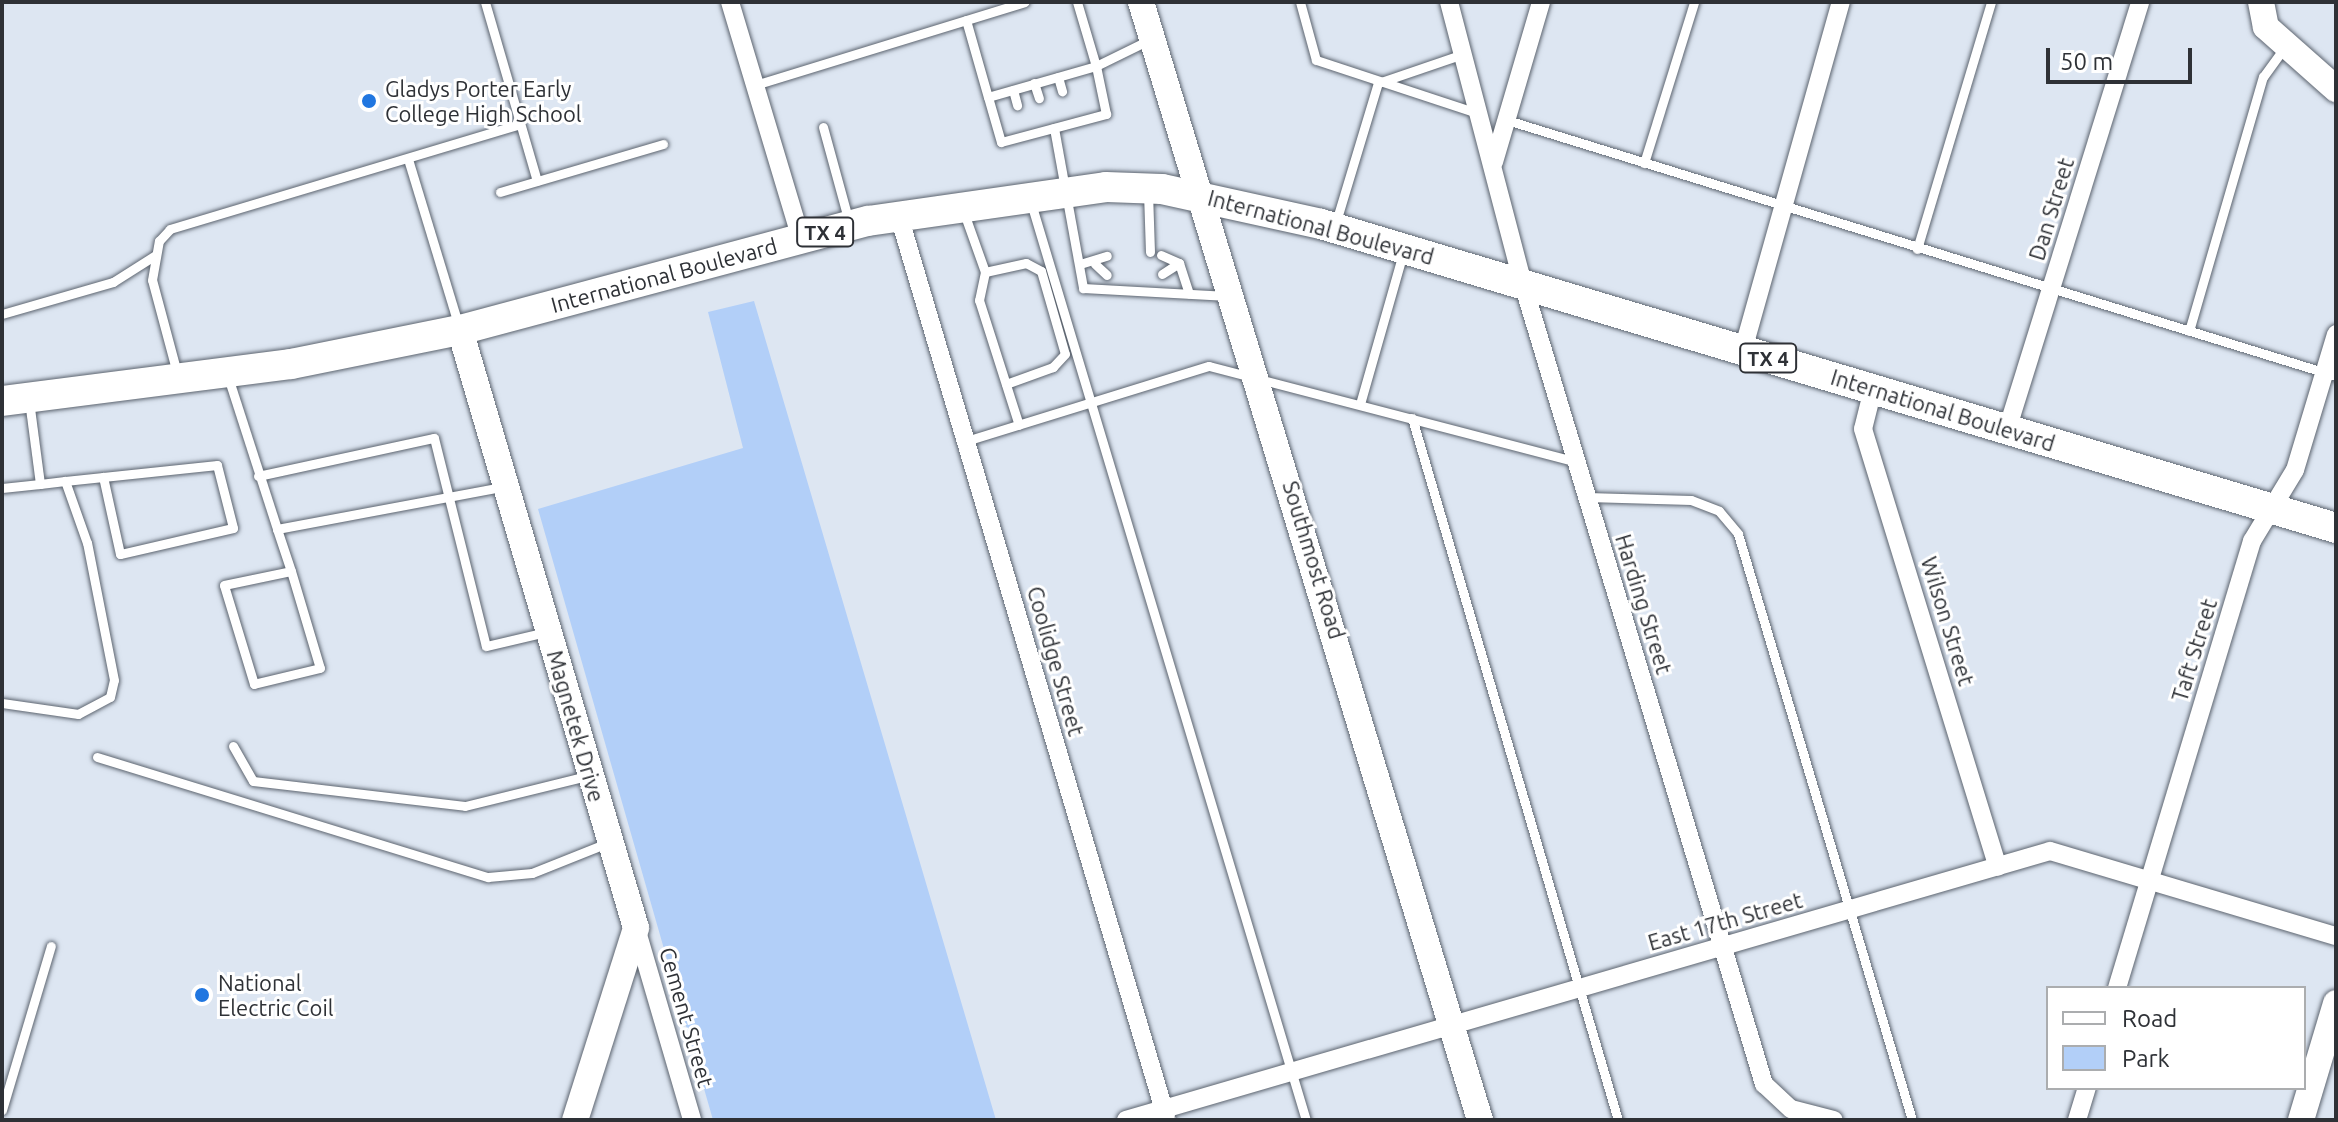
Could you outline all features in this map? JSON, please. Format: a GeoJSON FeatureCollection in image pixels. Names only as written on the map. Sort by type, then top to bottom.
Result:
{"type":"FeatureCollection","features":[{"type":"Feature","properties":{"kind":"main road","name":"International Boulevard"},"geometry":{"type":"LineString","coordinates":[[15,400],[226,373],[460,330],[801,238],[899,216],[1071,191],[1148,188],[1198,193],[1334,228],[2336,528]]}},
{"type":"Feature","properties":{"kind":"street"},"geometry":{"type":"LineString","coordinates":[[730,2],[801,238]]}},
{"type":"Feature","properties":{"kind":"street","name":"Southmost Road"},"geometry":{"type":"LineString","coordinates":[[1141,2],[1257,376],[1480,1120]]}},
{"type":"Feature","properties":{"kind":"street","name":"Harding Street"},"geometry":{"type":"LineString","coordinates":[[1449,2],[1494,162],[1523,284],[1764,1084],[1791,1109],[1834,1120]]}},
{"type":"Feature","properties":{"kind":"street"},"geometry":{"type":"LineString","coordinates":[[1494,162],[1541,2]]}},
{"type":"Feature","properties":{"kind":"street"},"geometry":{"type":"LineString","coordinates":[[1743,350],[1841,2]]}},
{"type":"Feature","properties":{"kind":"street","name":"Dan Street"},"geometry":{"type":"LineString","coordinates":[[2007,430],[2140,2]]}},
{"type":"Feature","properties":{"kind":"street"},"geometry":{"type":"LineString","coordinates":[[2261,2],[2266,27],[2336,89]]}},
{"type":"Feature","properties":{"kind":"street","name":"Coolidge Street"},"geometry":{"type":"LineString","coordinates":[[899,216],[1165,1114]]}},
{"type":"Feature","properties":{"kind":"street","name":"Magnetek Drive"},"geometry":{"type":"LineString","coordinates":[[460,330],[636,928]]}},
{"type":"Feature","properties":{"kind":"street","name":"Taft Street"},"geometry":{"type":"LineString","coordinates":[[2118,986],[2252,541],[2269,508],[2295,470],[2330,374],[2336,334]]}},
{"type":"Feature","properties":{"kind":"street","name":"Wilson Street"},"geometry":{"type":"LineString","coordinates":[[1873,389],[1863,429],[1998,867]]}},
{"type":"Feature","properties":{"kind":"street","name":"East 17th Street"},"geometry":{"type":"LineString","coordinates":[[1126,1120],[1165,1114],[1291,1072],[2050,851],[2336,936]]}},
{"type":"Feature","properties":{"kind":"street"},"geometry":{"type":"LineString","coordinates":[[575,1120],[636,928]]}},
{"type":"Feature","properties":{"kind":"street","name":"Cement Street"},"geometry":{"type":"LineString","coordinates":[[636,928],[692,1120]]}},
{"type":"Feature","properties":{"kind":"street"},"geometry":{"type":"LineString","coordinates":[[2301,1120],[2336,1003]]}},
{"type":"Feature","properties":{"kind":"street"},"geometry":{"type":"LineString","coordinates":[[2077,1120],[2086,1090]]}},
{"type":"Feature","properties":{"kind":"lane"},"geometry":{"type":"LineString","coordinates":[[485,2],[537,181]]}},
{"type":"Feature","properties":{"kind":"lane"},"geometry":{"type":"LineString","coordinates":[[755,85],[1025,2]]}},
{"type":"Feature","properties":{"kind":"lane"},"geometry":{"type":"LineString","coordinates":[[966,20],[1001,142],[1071,118],[1106,114],[1077,2]]}},
{"type":"Feature","properties":{"kind":"lane"},"geometry":{"type":"LineString","coordinates":[[1300,2],[1316,60],[1378,83],[1480,114]]}},
{"type":"Feature","properties":{"kind":"lane"},"geometry":{"type":"LineString","coordinates":[[1644,163],[1694,2]]}},
{"type":"Feature","properties":{"kind":"lane"},"geometry":{"type":"LineString","coordinates":[[1917,249],[1991,2]]}},
{"type":"Feature","properties":{"kind":"lane"},"geometry":{"type":"LineString","coordinates":[[988,97],[1096,66],[1152,38]]}},
{"type":"Feature","properties":{"kind":"lane"},"geometry":{"type":"LineString","coordinates":[[2189,331],[2263,77],[2286,45]]}},
{"type":"Feature","properties":{"kind":"lane"},"geometry":{"type":"LineString","coordinates":[[1378,83],[1463,54]]}},
{"type":"Feature","properties":{"kind":"lane"},"geometry":{"type":"LineString","coordinates":[[1058,77],[1062,91]]}},
{"type":"Feature","properties":{"kind":"lane"},"geometry":{"type":"LineString","coordinates":[[1034,83],[1039,98]]}},
{"type":"Feature","properties":{"kind":"lane"},"geometry":{"type":"LineString","coordinates":[[1334,228],[1378,83]]}},
{"type":"Feature","properties":{"kind":"lane"},"geometry":{"type":"LineString","coordinates":[[1013,90],[1017,105]]}},
{"type":"Feature","properties":{"kind":"lane"},"geometry":{"type":"LineString","coordinates":[[1507,120],[1783,208],[2330,374]]}},
{"type":"Feature","properties":{"kind":"lane"},"geometry":{"type":"LineString","coordinates":[[2,314],[113,282],[154,256],[170,229],[520,124]]}},
{"type":"Feature","properties":{"kind":"lane"},"geometry":{"type":"LineString","coordinates":[[1049,126],[1071,191],[1083,288],[1231,296]]}},
{"type":"Feature","properties":{"kind":"lane"},"geometry":{"type":"LineString","coordinates":[[823,127],[850,226]]}},
{"type":"Feature","properties":{"kind":"lane"},"geometry":{"type":"LineString","coordinates":[[500,192],[663,144]]}},
{"type":"Feature","properties":{"kind":"lane"},"geometry":{"type":"LineString","coordinates":[[408,159],[460,330]]}},
{"type":"Feature","properties":{"kind":"lane"},"geometry":{"type":"LineString","coordinates":[[1148,188],[1150,252]]}},
{"type":"Feature","properties":{"kind":"lane"},"geometry":{"type":"LineString","coordinates":[[1006,384],[1053,367],[1065,354],[1029,196]]}},
{"type":"Feature","properties":{"kind":"lane"},"geometry":{"type":"LineString","coordinates":[[962,206],[985,272],[979,300],[1019,425]]}},
{"type":"Feature","properties":{"kind":"lane"},"geometry":{"type":"LineString","coordinates":[[1360,404],[1404,249]]}},
{"type":"Feature","properties":{"kind":"lane"},"geometry":{"type":"LineString","coordinates":[[1161,255],[1179,263],[1189,293]]}},
{"type":"Feature","properties":{"kind":"lane"},"geometry":{"type":"LineString","coordinates":[[154,256],[154,291],[179,380]]}},
{"type":"Feature","properties":{"kind":"lane"},"geometry":{"type":"LineString","coordinates":[[1080,264],[1095,264],[1107,256]]}},
{"type":"Feature","properties":{"kind":"lane"},"geometry":{"type":"LineString","coordinates":[[985,272],[1026,263],[1046,269]]}},
{"type":"Feature","properties":{"kind":"lane"},"geometry":{"type":"LineString","coordinates":[[1162,274],[1179,263]]}},
{"type":"Feature","properties":{"kind":"lane"},"geometry":{"type":"LineString","coordinates":[[1095,264],[1107,275]]}},
{"type":"Feature","properties":{"kind":"lane"},"geometry":{"type":"LineString","coordinates":[[1046,269],[1092,402],[1306,1120]]}},
{"type":"Feature","properties":{"kind":"lane"},"geometry":{"type":"LineString","coordinates":[[966,441],[1209,366],[1257,376],[1577,462]]}},
{"type":"Feature","properties":{"kind":"lane"},"geometry":{"type":"LineString","coordinates":[[226,373],[291,571],[320,668],[254,684],[224,585],[291,571]]}},
{"type":"Feature","properties":{"kind":"lane"},"geometry":{"type":"LineString","coordinates":[[15,400],[40,484]]}},
{"type":"Feature","properties":{"kind":"lane"},"geometry":{"type":"LineString","coordinates":[[1412,418],[1618,1120]]}},
{"type":"Feature","properties":{"kind":"lane"},"geometry":{"type":"LineString","coordinates":[[258,476],[434,438],[486,646],[548,631]]}},
{"type":"Feature","properties":{"kind":"lane"},"geometry":{"type":"LineString","coordinates":[[2,488],[65,481],[103,477],[217,465],[233,528],[120,554],[103,477]]}},
{"type":"Feature","properties":{"kind":"lane"},"geometry":{"type":"LineString","coordinates":[[2,703],[78,714],[110,697],[114,680],[90,558],[65,481]]}},
{"type":"Feature","properties":{"kind":"lane"},"geometry":{"type":"LineString","coordinates":[[277,529],[505,486]]}},
{"type":"Feature","properties":{"kind":"lane"},"geometry":{"type":"LineString","coordinates":[[1587,497],[1691,500],[1719,511],[1738,534],[1912,1120]]}},
{"type":"Feature","properties":{"kind":"lane"},"geometry":{"type":"LineString","coordinates":[[233,746],[253,781],[465,806],[591,775]]}},
{"type":"Feature","properties":{"kind":"lane"},"geometry":{"type":"LineString","coordinates":[[97,757],[488,877],[532,873],[610,842]]}},
{"type":"Feature","properties":{"kind":"lane"},"geometry":{"type":"LineString","coordinates":[[2,1110],[51,946]]}},
{"type":"Feature","properties":{"kind":"green space"},"geometry":{"type":"Polygon","coordinates":[[[754,301],[996,1120],[713,1120],[538,509],[743,448],[708,312],[754,301]]]}},
{"type":"Feature","properties":{"kind":"place","name":"Gladys Porter Early College High School"},"geometry":{"type":"Point","coordinates":[369,101]}},
{"type":"Feature","properties":{"kind":"place","name":"National Electric Coil"},"geometry":{"type":"Point","coordinates":[202,995]}}]}
